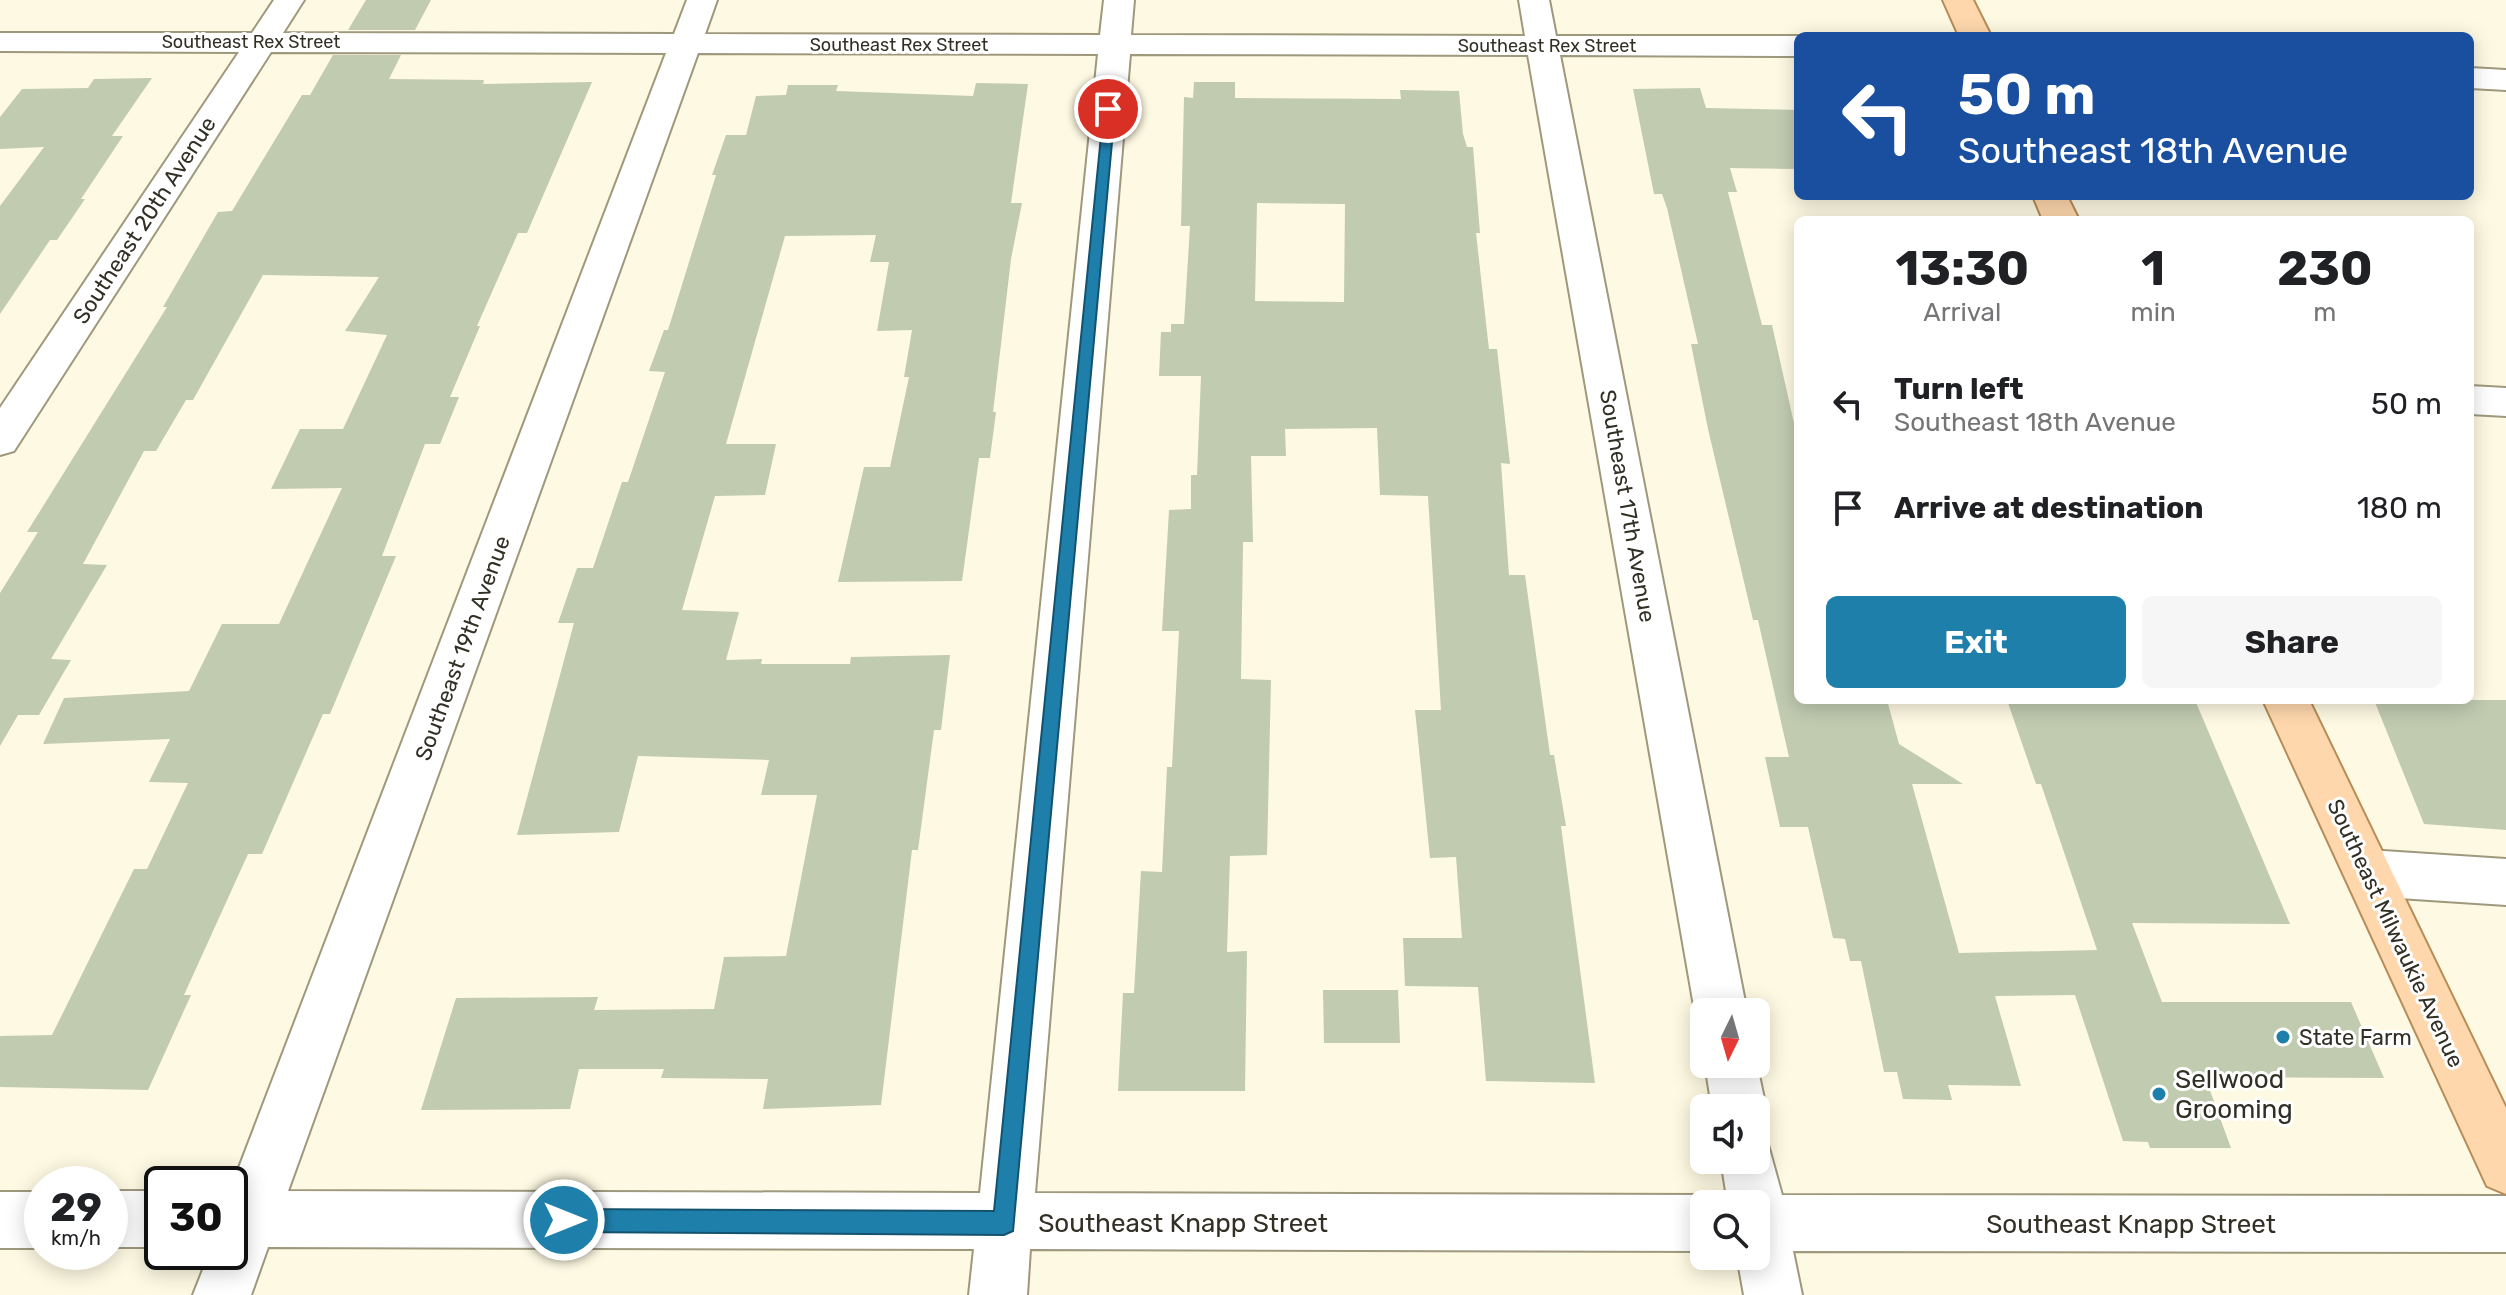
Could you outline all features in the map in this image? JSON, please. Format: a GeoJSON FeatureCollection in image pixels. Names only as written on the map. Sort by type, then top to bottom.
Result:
{"type":"FeatureCollection","features":[{"type":"Feature","properties":{"kind":"main road"},"geometry":{"type":"LineString","coordinates":[[1958,0],[1973,32]]}},
{"type":"Feature","properties":{"kind":"main road","name":"Southeast Milwaukie Avenue"},"geometry":{"type":"LineString","coordinates":[[2288,704],[2506,1167]]}},
{"type":"Feature","properties":{"kind":"street","name":"Southeast 20th Avenue"},"geometry":{"type":"LineString","coordinates":[[0,440],[289,0]]}},
{"type":"Feature","properties":{"kind":"street","name":"Southeast 19th Avenue"},"geometry":{"type":"LineString","coordinates":[[248,1197],[702,0]]}},
{"type":"Feature","properties":{"kind":"street"},"geometry":{"type":"LineString","coordinates":[[998,1295],[1119,0]]}},
{"type":"Feature","properties":{"kind":"street","name":"Southeast 17th Avenue"},"geometry":{"type":"LineString","coordinates":[[1534,0],[1718,998]]}},
{"type":"Feature","properties":{"kind":"street","name":"Southeast Rex Street"},"geometry":{"type":"LineString","coordinates":[[0,42],[1794,46]]}},
{"type":"Feature","properties":{"kind":"street"},"geometry":{"type":"LineString","coordinates":[[2474,78],[2506,80]]}},
{"type":"Feature","properties":{"kind":"street"},"geometry":{"type":"LineString","coordinates":[[2474,400],[2506,402]]}},
{"type":"Feature","properties":{"kind":"street"},"geometry":{"type":"LineString","coordinates":[[2368,873],[2506,882]]}},
{"type":"Feature","properties":{"kind":"street","name":"Southeast Knapp Street"},"geometry":{"type":"LineString","coordinates":[[1770,1214],[2506,1224]]}},
{"type":"Feature","properties":{"kind":"street","name":"Southeast Knapp Street"},"geometry":{"type":"LineString","coordinates":[[248,1218],[1690,1223]]}},
{"type":"Feature","properties":{"kind":"street"},"geometry":{"type":"LineString","coordinates":[[0,1220],[24,1220]]}},
{"type":"Feature","properties":{"kind":"street","name":"Southeast 19th Avenue"},"geometry":{"type":"LineString","coordinates":[[222,1295],[228,1270]]}},
{"type":"Feature","properties":{"kind":"street"},"geometry":{"type":"LineString","coordinates":[[1768,1270],[1773,1295]]}},
{"type":"Feature","properties":{"kind":"building"},"geometry":{"type":"Polygon","coordinates":[[[366,0],[431,0],[415,30],[348,30],[366,0]]]}},
{"type":"Feature","properties":{"kind":"building"},"geometry":{"type":"Polygon","coordinates":[[[333,55],[401,55],[389,79],[484,80],[483,84],[592,82],[527,233],[518,233],[477,326],[480,326],[450,397],[459,397],[440,444],[425,444],[382,556],[396,556],[330,714],[323,714],[262,854],[248,854],[184,995],[191,995],[148,1090],[0,1087],[0,1036],[52,1035],[134,869],[147,869],[188,783],[149,782],[170,739],[43,744],[64,698],[189,691],[222,624],[279,624],[342,488],[271,489],[300,429],[343,429],[387,335],[345,331],[379,277],[263,275],[193,400],[186,400],[156,451],[144,451],[83,564],[107,565],[51,659],[71,660],[39,715],[18,715],[0,746],[0,593],[38,532],[27,532],[167,307],[163,307],[218,212],[232,211],[302,95],[310,95],[333,55]]]}},
{"type":"Feature","properties":{"kind":"building"},"geometry":{"type":"Polygon","coordinates":[[[152,78],[112,136],[123,136],[81,199],[85,199],[57,240],[50,240],[0,314],[0,206],[44,147],[0,149],[0,117],[22,89],[88,88],[94,79],[152,78]]]}},
{"type":"Feature","properties":{"kind":"building"},"geometry":{"type":"Polygon","coordinates":[[[1194,82],[1235,82],[1235,98],[1401,99],[1400,90],[1459,91],[1463,134],[1467,147],[1473,147],[1480,233],[1476,233],[1487,332],[1489,349],[1497,349],[1510,464],[1501,463],[1509,575],[1525,575],[1550,755],[1554,755],[1566,826],[1561,826],[1595,1083],[1486,1081],[1478,987],[1405,986],[1403,938],[1462,938],[1456,857],[1430,858],[1415,710],[1441,710],[1428,496],[1380,495],[1377,428],[1285,429],[1286,456],[1251,456],[1253,542],[1243,542],[1241,679],[1271,680],[1267,855],[1230,856],[1227,952],[1247,951],[1245,1091],[1118,1091],[1123,993],[1134,993],[1141,871],[1162,872],[1167,767],[1172,767],[1179,631],[1162,631],[1169,510],[1191,509],[1191,475],[1197,475],[1201,376],[1159,376],[1161,332],[1171,332],[1171,324],[1184,324],[1190,226],[1181,226],[1184,97],[1193,98],[1194,82]],[[1257,203],[1255,301],[1344,302],[1345,204],[1257,203]]]}},
{"type":"Feature","properties":{"kind":"building"},"geometry":{"type":"Polygon","coordinates":[[[976,83],[1028,84],[1011,203],[1022,203],[1011,259],[990,458],[979,458],[962,581],[838,582],[864,467],[890,467],[909,377],[904,377],[912,330],[877,331],[889,262],[870,262],[876,235],[785,236],[726,444],[776,444],[765,495],[715,496],[682,610],[739,612],[726,660],[762,659],[761,664],[850,664],[851,657],[950,655],[941,730],[934,730],[918,850],[912,850],[881,1105],[763,1109],[768,1079],[661,1078],[664,1069],[579,1069],[570,1109],[421,1110],[456,998],[598,997],[594,1010],[714,1009],[724,957],[786,956],[817,795],[761,795],[769,760],[638,756],[619,832],[517,835],[574,623],[558,623],[577,568],[593,568],[622,482],[628,482],[665,372],[649,371],[664,330],[668,330],[716,175],[712,175],[726,135],[746,135],[756,96],[786,95],[788,85],[838,85],[836,91],[973,96],[976,83]]]}},
{"type":"Feature","properties":{"kind":"building"},"geometry":{"type":"Polygon","coordinates":[[[1700,88],[1706,108],[1794,110],[1794,169],[1730,168],[1737,192],[1728,192],[1762,325],[1772,325],[1794,423],[1794,704],[1888,704],[1899,744],[1963,784],[1912,784],[1959,953],[2097,950],[2041,784],[2036,784],[2008,704],[2197,704],[2290,924],[2132,923],[2162,1002],[2351,1002],[2384,1078],[2205,1077],[2231,1148],[2150,1148],[2148,1142],[2123,1141],[2075,995],[1995,996],[2021,1086],[1948,1085],[1952,1100],[1903,1099],[1897,1072],[1884,1072],[1861,961],[1850,961],[1845,939],[1833,938],[1808,827],[1780,827],[1765,757],[1789,757],[1758,620],[1753,620],[1708,429],[1691,344],[1698,344],[1667,208],[1662,194],[1654,194],[1633,89],[1700,88]]]}},
{"type":"Feature","properties":{"kind":"building"},"geometry":{"type":"Polygon","coordinates":[[[2474,700],[2506,700],[2506,830],[2424,824],[2376,704],[2474,704],[2474,700]]]}},
{"type":"Feature","properties":{"kind":"building"},"geometry":{"type":"Polygon","coordinates":[[[1323,990],[1398,990],[1400,1043],[1324,1043],[1323,990]]]}},
{"type":"Feature","properties":{"kind":"place","name":"State Farm"},"geometry":{"type":"Point","coordinates":[2283,1037]}},
{"type":"Feature","properties":{"kind":"place","name":"Sellwood Grooming"},"geometry":{"type":"Point","coordinates":[2159,1094]}},
{"type":"Feature","properties":{"kind":"route"},"geometry":{"type":"LineString","coordinates":[[564,1220],[1004,1223],[1108,109]]}}]}
